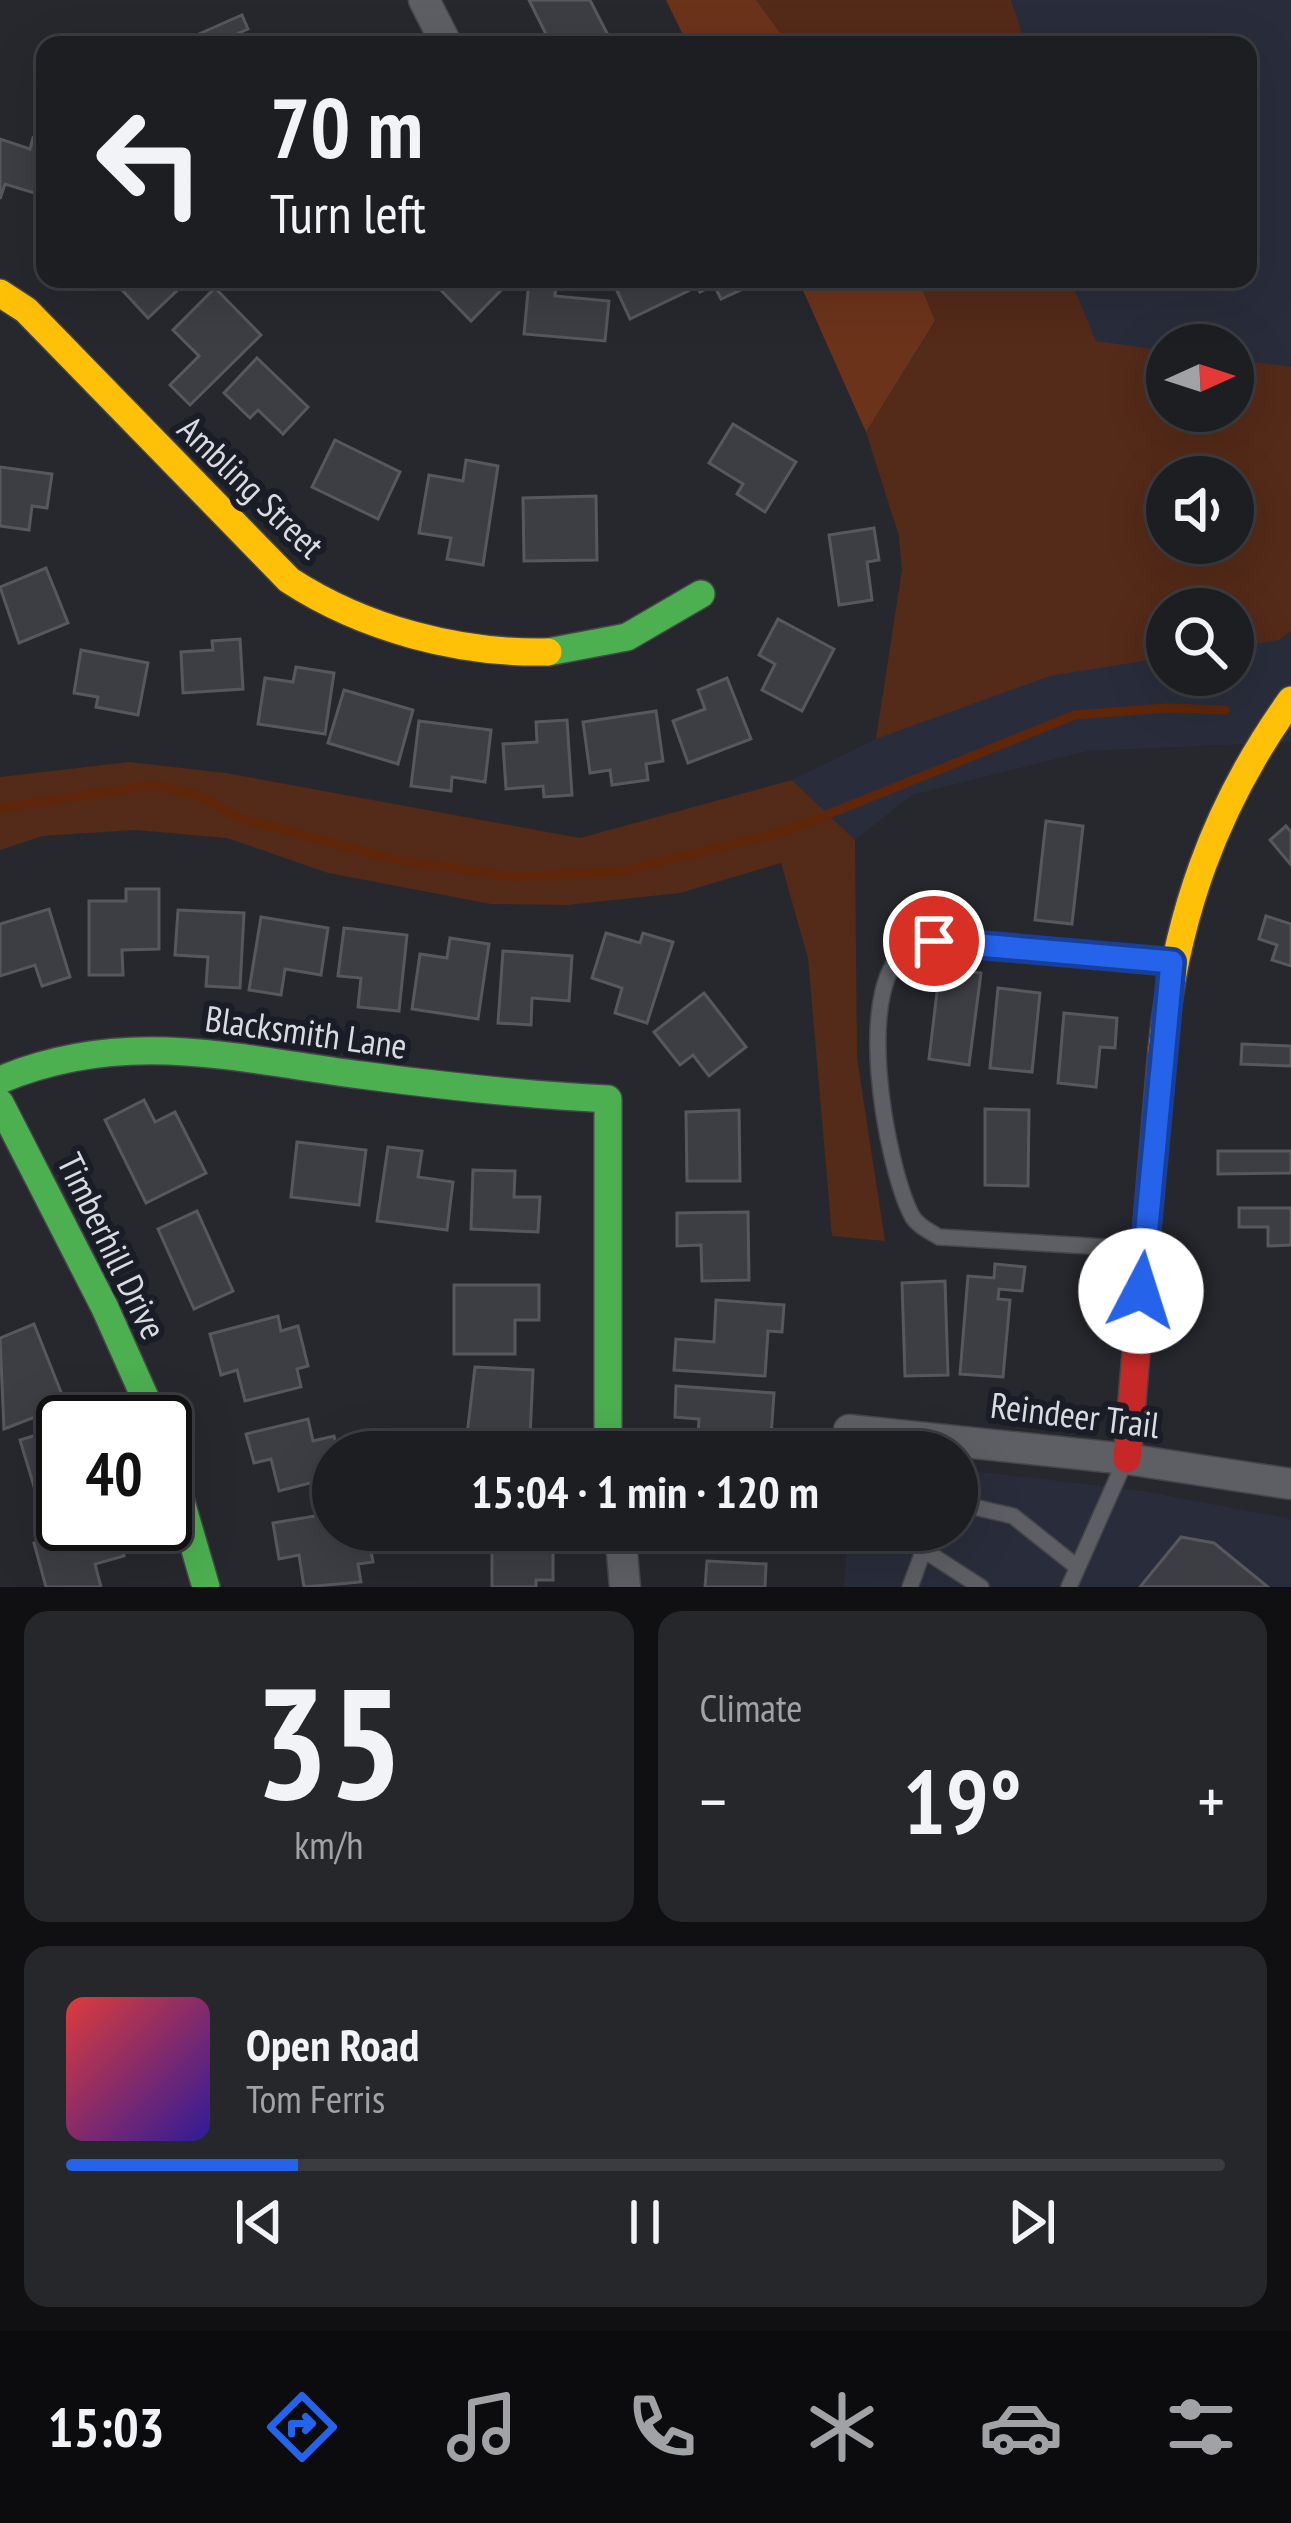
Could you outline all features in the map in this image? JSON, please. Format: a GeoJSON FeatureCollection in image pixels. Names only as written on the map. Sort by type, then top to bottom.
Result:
{"type":"FeatureCollection","features":[{"type":"Feature","properties":{"kind":"street"},"geometry":{"type":"LineString","coordinates":[[424,0],[442,36]]}},
{"type":"Feature","properties":{"kind":"street","name":"Ambling Street"},"geometry":{"type":"LineString","coordinates":[[0,293],[26,310],[247,541],[290,580],[339,607],[428,640],[510,655],[590,650],[638,635],[668,621],[701,594]]}},
{"type":"Feature","properties":{"kind":"street"},"geometry":{"type":"LineString","coordinates":[[1126,1459],[1172,962],[1186,897],[1216,815],[1291,700]]}},
{"type":"Feature","properties":{"kind":"street","name":"Blacksmith Lane"},"geometry":{"type":"LineString","coordinates":[[0,1080],[47,1060],[136,1047],[492,1093],[608,1099],[608,1431]]}},
{"type":"Feature","properties":{"kind":"street","name":"Timberhill Drive"},"geometry":{"type":"LineString","coordinates":[[0,1103],[106,1308],[144,1395]]}},
{"type":"Feature","properties":{"kind":"street","name":"Reindeer Trail"},"geometry":{"type":"LineString","coordinates":[[848,1430],[854,1431]]}},
{"type":"Feature","properties":{"kind":"street","name":"Reindeer Trail"},"geometry":{"type":"LineString","coordinates":[[978,1448],[1126,1459],[1291,1484]]}},
{"type":"Feature","properties":{"kind":"street"},"geometry":{"type":"LineString","coordinates":[[192,1539],[206,1587]]}},
{"type":"Feature","properties":{"kind":"street"},"geometry":{"type":"LineString","coordinates":[[622,1551],[625,1587]]}},
{"type":"Feature","properties":{"kind":"lane"},"geometry":{"type":"LineString","coordinates":[[1144,1250],[939,1237],[913,1220],[879,1105],[878,1046],[889,968],[911,946],[954,941],[1172,962]]}},
{"type":"Feature","properties":{"kind":"lane"},"geometry":{"type":"LineString","coordinates":[[1069,1587],[1126,1459]]}},
{"type":"Feature","properties":{"kind":"lane"},"geometry":{"type":"LineString","coordinates":[[978,1508],[1012,1516],[1077,1568]]}},
{"type":"Feature","properties":{"kind":"lane"},"geometry":{"type":"LineString","coordinates":[[910,1587],[921,1551]]}},
{"type":"Feature","properties":{"kind":"lane"},"geometry":{"type":"LineString","coordinates":[[925,1551],[981,1587]]}},
{"type":"Feature","properties":{"kind":"shaded area"},"geometry":{"type":"Polygon","coordinates":[[[666,0],[1291,0],[1291,742],[1087,751],[912,795],[855,840],[792,780],[876,739],[902,570],[899,536],[866,432],[802,288],[1257,288],[1257,36],[684,36],[666,0]]]}},
{"type":"Feature","properties":{"kind":"shaded area"},"geometry":{"type":"Polygon","coordinates":[[[666,0],[756,0],[782,36],[684,36],[666,0]]]}},
{"type":"Feature","properties":{"kind":"shaded area"},"geometry":{"type":"Polygon","coordinates":[[[756,0],[1011,0],[1023,36],[782,36],[756,0]]]}},
{"type":"Feature","properties":{"kind":"shaded area"},"geometry":{"type":"Polygon","coordinates":[[[802,288],[922,288],[935,321],[866,432],[802,288]]]}},
{"type":"Feature","properties":{"kind":"shaded area"},"geometry":{"type":"Polygon","coordinates":[[[922,288],[1074,288],[1096,341],[1146,348],[1146,432],[1254,432],[1254,362],[1291,367],[1291,631],[1279,640],[1254,644],[1254,588],[1146,588],[1146,660],[1050,676],[876,739],[902,570],[899,536],[866,432],[935,322],[922,288]]]}},
{"type":"Feature","properties":{"kind":"shaded area"},"geometry":{"type":"Polygon","coordinates":[[[129,762],[226,773],[580,838],[792,780],[855,840],[857,1058],[885,1241],[832,1236],[808,958],[781,863],[680,893],[567,905],[491,904],[328,873],[227,838],[135,830],[42,836],[0,850],[0,777],[129,762]]]}},
{"type":"Feature","properties":{"kind":"shaded area"},"geometry":{"type":"Polygon","coordinates":[[[978,1471],[1142,1491],[1291,1519],[1291,1587],[844,1587],[847,1551],[978,1551],[978,1471]]]}},
{"type":"Feature","properties":{"kind":"building"},"geometry":{"type":"Polygon","coordinates":[[[529,0],[590,0],[608,36],[547,36],[529,0]]]}},
{"type":"Feature","properties":{"kind":"building"},"geometry":{"type":"Polygon","coordinates":[[[242,15],[248,29],[232,36],[194,36],[242,15]]]}},
{"type":"Feature","properties":{"kind":"building"},"geometry":{"type":"Polygon","coordinates":[[[0,139],[30,149],[36,139],[36,193],[5,184],[0,199],[0,139]]]}},
{"type":"Feature","properties":{"kind":"building"},"geometry":{"type":"Polygon","coordinates":[[[120,288],[180,288],[148,318],[120,288]]]}},
{"type":"Feature","properties":{"kind":"building"},"geometry":{"type":"Polygon","coordinates":[[[215,288],[261,335],[190,405],[170,385],[199,356],[173,330],[215,288]]]}},
{"type":"Feature","properties":{"kind":"building"},"geometry":{"type":"Polygon","coordinates":[[[439,288],[503,288],[471,321],[439,288]]]}},
{"type":"Feature","properties":{"kind":"building"},"geometry":{"type":"Polygon","coordinates":[[[528,288],[556,288],[555,296],[609,301],[605,341],[524,334],[528,288]]]}},
{"type":"Feature","properties":{"kind":"building"},"geometry":{"type":"Polygon","coordinates":[[[616,288],[686,288],[688,291],[630,319],[616,288]]]}},
{"type":"Feature","properties":{"kind":"building"},"geometry":{"type":"Polygon","coordinates":[[[716,288],[745,288],[721,299],[716,288]]]}},
{"type":"Feature","properties":{"kind":"building"},"geometry":{"type":"Polygon","coordinates":[[[257,358],[308,407],[283,434],[258,410],[250,418],[224,393],[257,358]]]}},
{"type":"Feature","properties":{"kind":"building"},"geometry":{"type":"Polygon","coordinates":[[[733,424],[796,462],[765,512],[737,494],[743,484],[709,463],[733,424]]]}},
{"type":"Feature","properties":{"kind":"building"},"geometry":{"type":"Polygon","coordinates":[[[335,440],[400,472],[378,519],[312,487],[335,440]]]}},
{"type":"Feature","properties":{"kind":"building"},"geometry":{"type":"Polygon","coordinates":[[[466,460],[498,466],[483,565],[447,559],[451,538],[419,533],[429,475],[463,481],[466,460]]]}},
{"type":"Feature","properties":{"kind":"building"},"geometry":{"type":"Polygon","coordinates":[[[0,467],[52,474],[47,508],[32,506],[29,530],[0,526],[0,467]]]}},
{"type":"Feature","properties":{"kind":"building"},"geometry":{"type":"Polygon","coordinates":[[[596,496],[597,560],[524,561],[523,498],[596,496]]]}},
{"type":"Feature","properties":{"kind":"building"},"geometry":{"type":"Polygon","coordinates":[[[874,528],[879,560],[867,562],[872,600],[839,605],[829,535],[874,528]]]}},
{"type":"Feature","properties":{"kind":"building"},"geometry":{"type":"Polygon","coordinates":[[[46,568],[68,623],[19,643],[0,587],[46,568]]]}},
{"type":"Feature","properties":{"kind":"building"},"geometry":{"type":"Polygon","coordinates":[[[778,619],[834,649],[802,711],[762,690],[775,664],[759,655],[778,619]]]}},
{"type":"Feature","properties":{"kind":"building"},"geometry":{"type":"Polygon","coordinates":[[[240,639],[243,689],[183,693],[181,652],[213,650],[212,641],[240,639]]]}},
{"type":"Feature","properties":{"kind":"building"},"geometry":{"type":"Polygon","coordinates":[[[81,650],[148,663],[138,715],[96,707],[98,697],[74,693],[81,650]]]}},
{"type":"Feature","properties":{"kind":"building"},"geometry":{"type":"Polygon","coordinates":[[[296,667],[334,673],[325,734],[258,724],[265,678],[293,682],[296,667]]]}},
{"type":"Feature","properties":{"kind":"building"},"geometry":{"type":"Polygon","coordinates":[[[727,678],[751,739],[688,763],[673,721],[705,709],[698,690],[727,678]]]}},
{"type":"Feature","properties":{"kind":"building"},"geometry":{"type":"Polygon","coordinates":[[[344,690],[413,710],[398,764],[328,743],[344,690]]]}},
{"type":"Feature","properties":{"kind":"building"},"geometry":{"type":"Polygon","coordinates":[[[656,711],[663,761],[646,764],[648,780],[612,785],[610,770],[590,773],[583,722],[656,711]]]}},
{"type":"Feature","properties":{"kind":"building"},"geometry":{"type":"Polygon","coordinates":[[[567,720],[572,795],[544,797],[543,786],[506,789],[503,744],[537,742],[536,722],[567,720]]]}},
{"type":"Feature","properties":{"kind":"building"},"geometry":{"type":"Polygon","coordinates":[[[419,721],[491,730],[485,782],[452,777],[451,791],[411,786],[419,721]]]}},
{"type":"Feature","properties":{"kind":"building"},"geometry":{"type":"Polygon","coordinates":[[[1046,821],[1083,826],[1072,924],[1035,920],[1046,821]]]}},
{"type":"Feature","properties":{"kind":"building"},"geometry":{"type":"Polygon","coordinates":[[[1286,826],[1291,832],[1291,865],[1270,840],[1286,826]]]}},
{"type":"Feature","properties":{"kind":"building"},"geometry":{"type":"Polygon","coordinates":[[[126,889],[159,889],[159,949],[122,950],[123,975],[89,975],[89,901],[126,901],[126,889]]]}},
{"type":"Feature","properties":{"kind":"building"},"geometry":{"type":"Polygon","coordinates":[[[49,909],[70,977],[42,986],[35,965],[0,976],[0,924],[49,909]]]}},
{"type":"Feature","properties":{"kind":"building"},"geometry":{"type":"Polygon","coordinates":[[[178,910],[244,913],[240,988],[206,986],[208,957],[175,955],[178,910]]]}},
{"type":"Feature","properties":{"kind":"building"},"geometry":{"type":"Polygon","coordinates":[[[1266,916],[1291,924],[1291,966],[1272,960],[1277,945],[1259,939],[1266,916]]]}},
{"type":"Feature","properties":{"kind":"building"},"geometry":{"type":"Polygon","coordinates":[[[261,917],[328,928],[321,975],[285,969],[281,995],[249,990],[261,917]]]}},
{"type":"Feature","properties":{"kind":"building"},"geometry":{"type":"Polygon","coordinates":[[[344,928],[407,935],[399,1011],[358,1007],[361,978],[338,976],[344,928]]]}},
{"type":"Feature","properties":{"kind":"building"},"geometry":{"type":"Polygon","coordinates":[[[606,933],[640,943],[643,933],[673,942],[647,1023],[615,1013],[622,988],[592,978],[606,933]]]}},
{"type":"Feature","properties":{"kind":"building"},"geometry":{"type":"Polygon","coordinates":[[[450,938],[489,944],[478,1019],[412,1009],[420,954],[447,958],[450,938]]]}},
{"type":"Feature","properties":{"kind":"building"},"geometry":{"type":"Polygon","coordinates":[[[503,951],[572,956],[569,1001],[532,998],[531,1025],[498,1023],[503,951]]]}},
{"type":"Feature","properties":{"kind":"building"},"geometry":{"type":"Polygon","coordinates":[[[940,967],[981,973],[969,1065],[929,1059],[940,967]]]}},
{"type":"Feature","properties":{"kind":"building"},"geometry":{"type":"Polygon","coordinates":[[[998,988],[1040,993],[1032,1072],[990,1068],[998,988]]]}},
{"type":"Feature","properties":{"kind":"building"},"geometry":{"type":"Polygon","coordinates":[[[704,993],[746,1047],[709,1076],[693,1055],[680,1065],[654,1032],[704,993]]]}},
{"type":"Feature","properties":{"kind":"building"},"geometry":{"type":"Polygon","coordinates":[[[1064,1013],[1117,1018],[1115,1048],[1100,1047],[1096,1087],[1058,1083],[1064,1013]]]}},
{"type":"Feature","properties":{"kind":"building"},"geometry":{"type":"Polygon","coordinates":[[[1242,1044],[1291,1046],[1291,1066],[1241,1064],[1242,1044]]]}},
{"type":"Feature","properties":{"kind":"building"},"geometry":{"type":"Polygon","coordinates":[[[144,1100],[155,1122],[175,1112],[206,1173],[146,1203],[105,1120],[144,1100]]]}},
{"type":"Feature","properties":{"kind":"building"},"geometry":{"type":"Polygon","coordinates":[[[985,1109],[1029,1110],[1028,1186],[985,1185],[985,1109]]]}},
{"type":"Feature","properties":{"kind":"building"},"geometry":{"type":"Polygon","coordinates":[[[739,1110],[740,1181],[687,1181],[686,1112],[739,1110]]]}},
{"type":"Feature","properties":{"kind":"building"},"geometry":{"type":"Polygon","coordinates":[[[297,1142],[366,1150],[359,1205],[291,1197],[297,1142]]]}},
{"type":"Feature","properties":{"kind":"building"},"geometry":{"type":"Polygon","coordinates":[[[388,1147],[422,1151],[418,1177],[453,1182],[447,1230],[377,1221],[388,1147]]]}},
{"type":"Feature","properties":{"kind":"building"},"geometry":{"type":"Polygon","coordinates":[[[1218,1151],[1291,1151],[1291,1173],[1218,1174],[1218,1151]]]}},
{"type":"Feature","properties":{"kind":"building"},"geometry":{"type":"Polygon","coordinates":[[[473,1170],[515,1171],[514,1197],[540,1197],[538,1232],[471,1229],[473,1170]]]}},
{"type":"Feature","properties":{"kind":"building"},"geometry":{"type":"Polygon","coordinates":[[[1239,1208],[1291,1208],[1291,1245],[1268,1246],[1268,1227],[1239,1227],[1239,1208]]]}},
{"type":"Feature","properties":{"kind":"building"},"geometry":{"type":"Polygon","coordinates":[[[197,1211],[233,1291],[194,1309],[158,1229],[197,1211]]]}},
{"type":"Feature","properties":{"kind":"building"},"geometry":{"type":"Polygon","coordinates":[[[748,1212],[749,1280],[702,1281],[701,1245],[677,1246],[677,1213],[748,1212]]]}},
{"type":"Feature","properties":{"kind":"building"},"geometry":{"type":"Polygon","coordinates":[[[995,1264],[1025,1267],[1022,1291],[999,1289],[998,1299],[1010,1300],[1003,1377],[960,1374],[968,1276],[994,1278],[995,1264]]]}},
{"type":"Feature","properties":{"kind":"building"},"geometry":{"type":"Polygon","coordinates":[[[945,1281],[948,1375],[905,1376],[902,1283],[945,1281]]]}},
{"type":"Feature","properties":{"kind":"building"},"geometry":{"type":"Polygon","coordinates":[[[454,1285],[539,1285],[539,1320],[515,1320],[515,1354],[454,1354],[454,1285]]]}},
{"type":"Feature","properties":{"kind":"building"},"geometry":{"type":"Polygon","coordinates":[[[716,1300],[784,1305],[782,1332],[768,1331],[765,1376],[674,1370],[676,1339],[714,1342],[716,1300]]]}},
{"type":"Feature","properties":{"kind":"building"},"geometry":{"type":"Polygon","coordinates":[[[278,1316],[281,1331],[298,1326],[308,1366],[297,1369],[301,1387],[245,1401],[237,1370],[221,1375],[210,1334],[278,1316]]]}},
{"type":"Feature","properties":{"kind":"building"},"geometry":{"type":"Polygon","coordinates":[[[34,1324],[62,1395],[36,1395],[36,1417],[4,1429],[0,1338],[34,1324]]]}},
{"type":"Feature","properties":{"kind":"building"},"geometry":{"type":"Polygon","coordinates":[[[475,1367],[533,1370],[530,1431],[467,1431],[475,1367]]]}},
{"type":"Feature","properties":{"kind":"building"},"geometry":{"type":"Polygon","coordinates":[[[676,1386],[774,1393],[771,1431],[698,1431],[699,1419],[675,1417],[676,1386]]]}},
{"type":"Feature","properties":{"kind":"building"},"geometry":{"type":"Polygon","coordinates":[[[308,1419],[312,1482],[279,1491],[271,1459],[254,1463],[246,1434],[308,1419]]]}},
{"type":"Feature","properties":{"kind":"building"},"geometry":{"type":"Polygon","coordinates":[[[36,1435],[36,1493],[20,1440],[36,1435]]]}},
{"type":"Feature","properties":{"kind":"building"},"geometry":{"type":"Polygon","coordinates":[[[312,1516],[312,1551],[371,1551],[373,1562],[358,1564],[361,1582],[304,1587],[299,1555],[279,1559],[273,1523],[312,1516]]]}},
{"type":"Feature","properties":{"kind":"building"},"geometry":{"type":"Polygon","coordinates":[[[1181,1537],[1214,1543],[1268,1587],[1140,1587],[1181,1537]]]}},
{"type":"Feature","properties":{"kind":"building"},"geometry":{"type":"Polygon","coordinates":[[[36,1551],[123,1551],[124,1556],[95,1564],[101,1587],[46,1587],[36,1551]]]}},
{"type":"Feature","properties":{"kind":"building"},"geometry":{"type":"Polygon","coordinates":[[[492,1551],[553,1551],[553,1580],[536,1580],[536,1587],[492,1587],[492,1551]]]}},
{"type":"Feature","properties":{"kind":"building"},"geometry":{"type":"Polygon","coordinates":[[[707,1561],[766,1564],[765,1587],[705,1587],[707,1561]]]}},
{"type":"Feature","properties":{"kind":"waterway"},"geometry":{"type":"LineString","coordinates":[[0,808],[153,785],[196,794],[239,818],[396,860],[515,877],[623,871],[784,832],[1075,715],[1166,708],[1225,710]]}},
{"type":"Feature","properties":{"kind":"traffic: fast"},"geometry":{"type":"LineString","coordinates":[[548,652],[627,637],[701,594]]}},
{"type":"Feature","properties":{"kind":"traffic: fast"},"geometry":{"type":"LineString","coordinates":[[0,1080],[91,1055],[179,1052],[454,1086],[608,1099],[608,1431]]}},
{"type":"Feature","properties":{"kind":"traffic: fast"},"geometry":{"type":"LineString","coordinates":[[0,1103],[144,1395]]}},
{"type":"Feature","properties":{"kind":"traffic: fast"},"geometry":{"type":"LineString","coordinates":[[192,1539],[206,1587]]}},
{"type":"Feature","properties":{"kind":"traffic: slow"},"geometry":{"type":"LineString","coordinates":[[0,293],[26,310],[289,580],[349,612],[414,635],[481,648],[548,652]]}},
{"type":"Feature","properties":{"kind":"traffic: slow"},"geometry":{"type":"LineString","coordinates":[[1162,1050],[1177,955],[1202,866],[1240,781],[1291,700]]}},
{"type":"Feature","properties":{"kind":"traffic: jam"},"geometry":{"type":"LineString","coordinates":[[1127,1459],[1162,1050]]}},
{"type":"Feature","properties":{"kind":"route"},"geometry":{"type":"LineString","coordinates":[[934,941],[1172,962],[1141,1291]]}}]}
